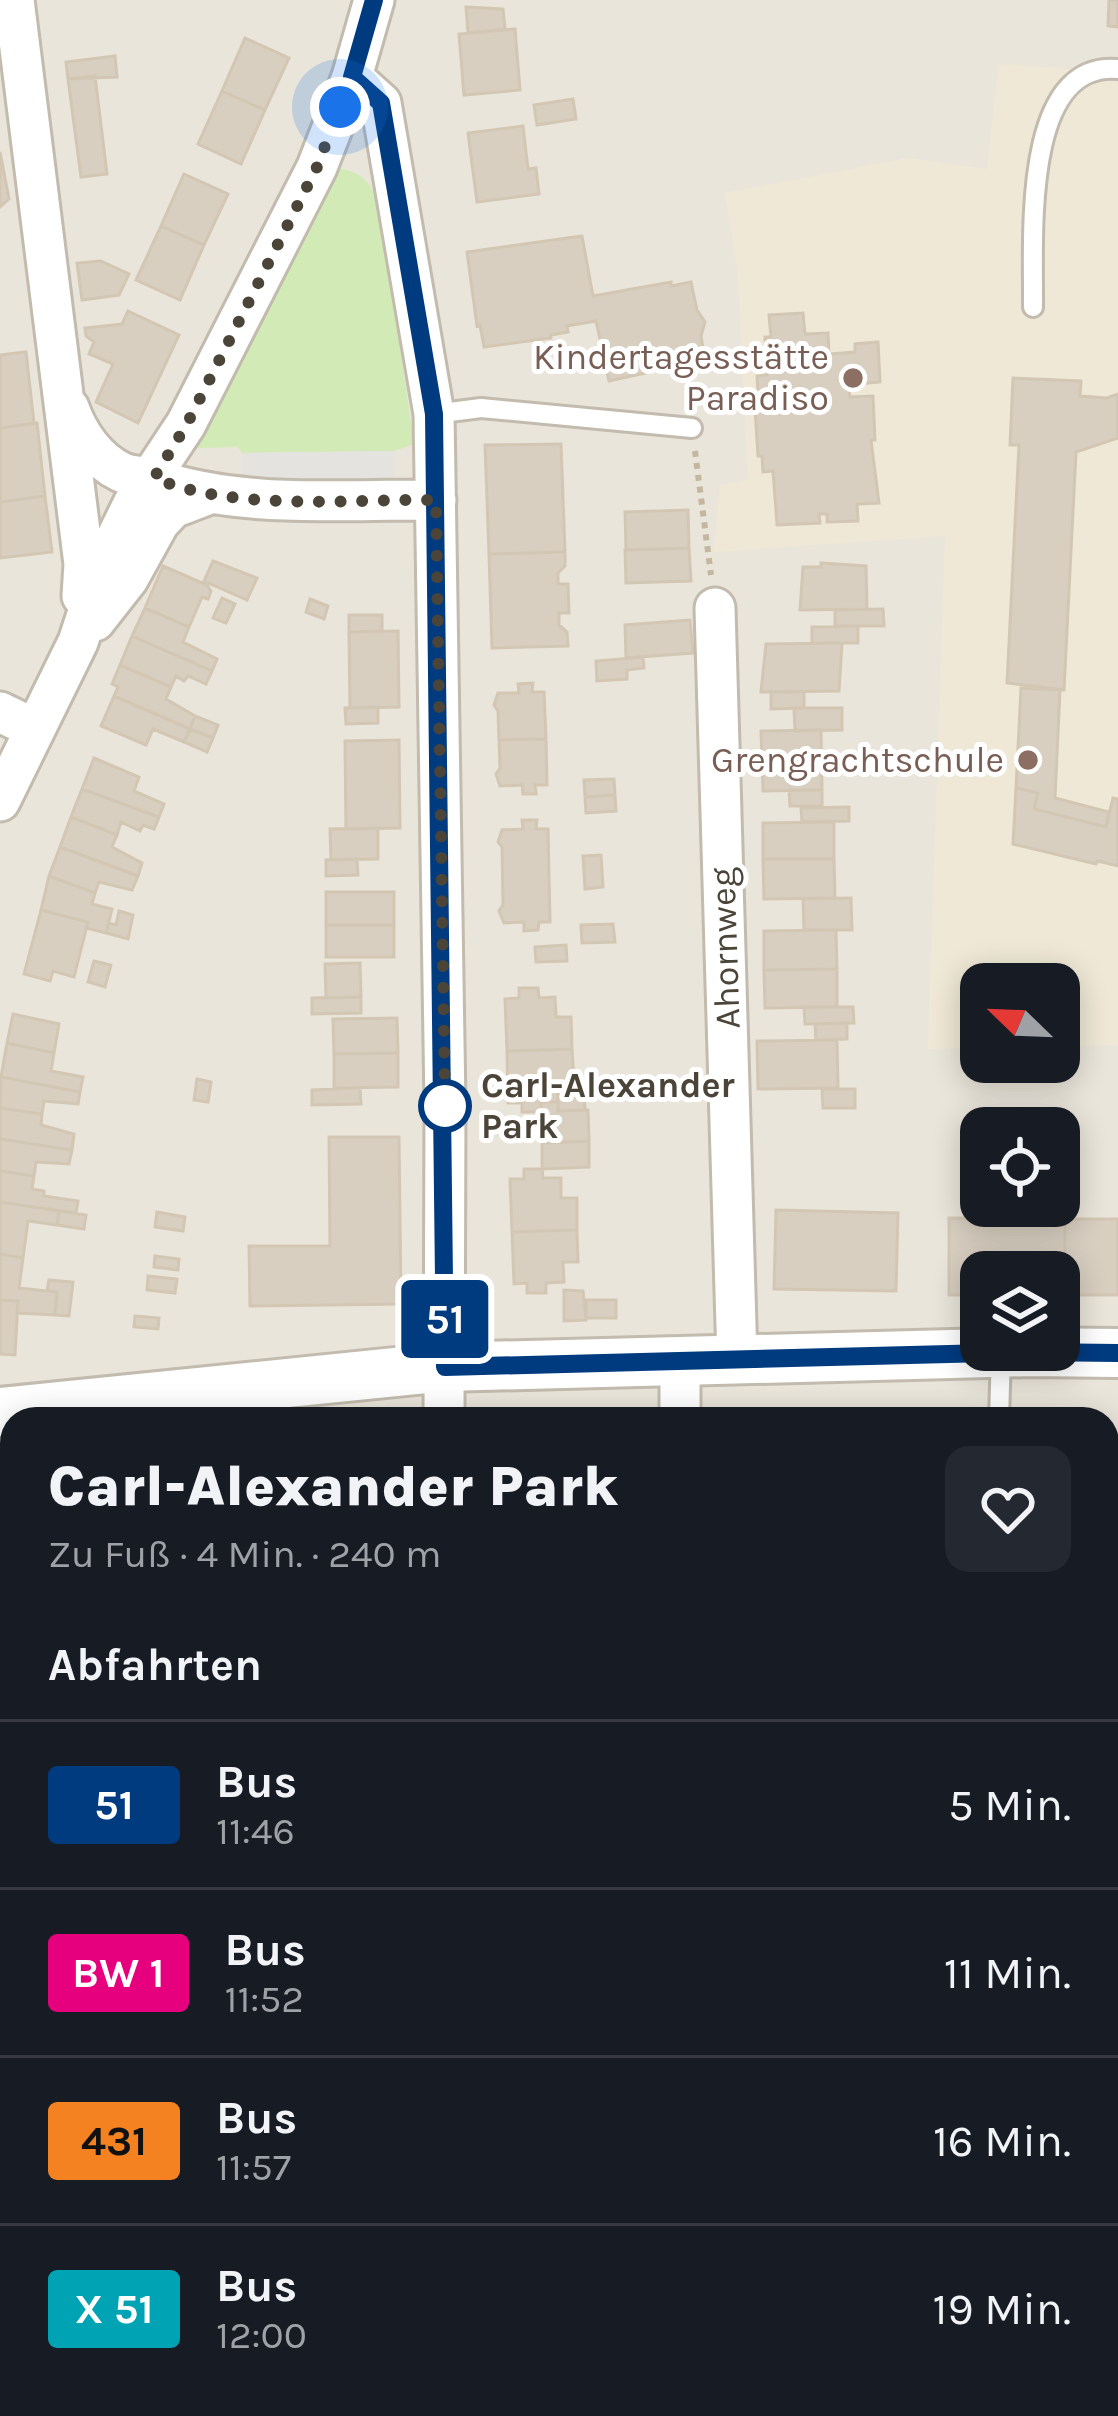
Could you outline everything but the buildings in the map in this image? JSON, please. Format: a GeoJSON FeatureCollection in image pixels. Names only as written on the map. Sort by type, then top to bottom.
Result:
{"type":"FeatureCollection","features":[{"type":"Feature","properties":{"kind":"street"},"geometry":{"type":"LineString","coordinates":[[14,0],[13,86],[84,565],[78,642]]}},
{"type":"Feature","properties":{"kind":"street"},"geometry":{"type":"LineString","coordinates":[[78,642],[104,563],[134,504],[187,424],[317,167],[352,77],[374,0]]}},
{"type":"Feature","properties":{"kind":"street"},"geometry":{"type":"LineString","coordinates":[[352,77],[381,103],[434,414],[444,1407]]}},
{"type":"Feature","properties":{"kind":"street"},"geometry":{"type":"LineString","coordinates":[[60,380],[74,421],[90,447],[124,474],[207,495],[436,500]]}},
{"type":"Feature","properties":{"kind":"street"},"geometry":{"type":"LineString","coordinates":[[0,800],[16,720],[128,579],[159,523],[173,508],[207,495]]}},
{"type":"Feature","properties":{"kind":"street","name":"Ahornweg"},"geometry":{"type":"LineString","coordinates":[[715,608],[737,1360]]}},
{"type":"Feature","properties":{"kind":"street"},"geometry":{"type":"LineString","coordinates":[[1080,1353],[1118,1353]]}},
{"type":"Feature","properties":{"kind":"street"},"geometry":{"type":"LineString","coordinates":[[49,1407],[445,1367],[960,1354]]}},
{"type":"Feature","properties":{"kind":"street"},"geometry":{"type":"LineString","coordinates":[[680,1362],[680,1407]]}},
{"type":"Feature","properties":{"kind":"lane"},"geometry":{"type":"LineString","coordinates":[[1033,307],[1038,152],[1062,92],[1098,67],[1118,69]]}},
{"type":"Feature","properties":{"kind":"lane"},"geometry":{"type":"LineString","coordinates":[[434,414],[482,409],[692,428]]}},
{"type":"Feature","properties":{"kind":"lane"},"geometry":{"type":"LineString","coordinates":[[999,1407],[1000,1371]]}},
{"type":"Feature","properties":{"kind":"path"},"geometry":{"type":"LineString","coordinates":[[692,428],[715,608]]}},
{"type":"Feature","properties":{"kind":"shaded area"},"geometry":{"type":"Polygon","coordinates":[[[0,0],[1118,0],[1118,1407],[0,1407],[0,0]]]}},
{"type":"Feature","properties":{"kind":"shaded area","name":"Grengrachtschule"},"geometry":{"type":"Polygon","coordinates":[[[999,64],[1118,72],[1118,1045],[1080,1046],[1080,963],[960,963],[960,1048],[928,1049],[945,536],[714,552],[720,485],[748,480],[738,276],[725,193],[908,158],[987,169],[999,64]]]}},
{"type":"Feature","properties":{"kind":"shaded area"},"geometry":{"type":"Polygon","coordinates":[[[394,451],[394,482],[242,484],[242,453],[394,451]]]}},
{"type":"Feature","properties":{"kind":"green space"},"geometry":{"type":"Polygon","coordinates":[[[336,168],[365,180],[380,208],[414,444],[394,451],[242,453],[238,447],[197,448],[336,168]]]}},
{"type":"Feature","properties":{"kind":"bus line","name":"51"},"geometry":{"type":"LineString","coordinates":[[374,0],[352,77],[381,103],[434,414],[445,1367],[1118,1353]]}},
{"type":"Feature","properties":{"kind":"place","name":"Kindertagesstätte Paradiso"},"geometry":{"type":"Point","coordinates":[853,378]}},
{"type":"Feature","properties":{"kind":"place","name":"Grengrachtschule"},"geometry":{"type":"Point","coordinates":[1028,760]}},
{"type":"Feature","properties":{"kind":"place","name":"Carl-Alexander Park"},"geometry":{"type":"Point","coordinates":[445,1106]}},
{"type":"Feature","properties":{"kind":"route"},"geometry":{"type":"LineString","coordinates":[[340,107],[317,167],[187,424],[154,478],[186,491],[234,498],[436,500],[445,1106]]}}]}
